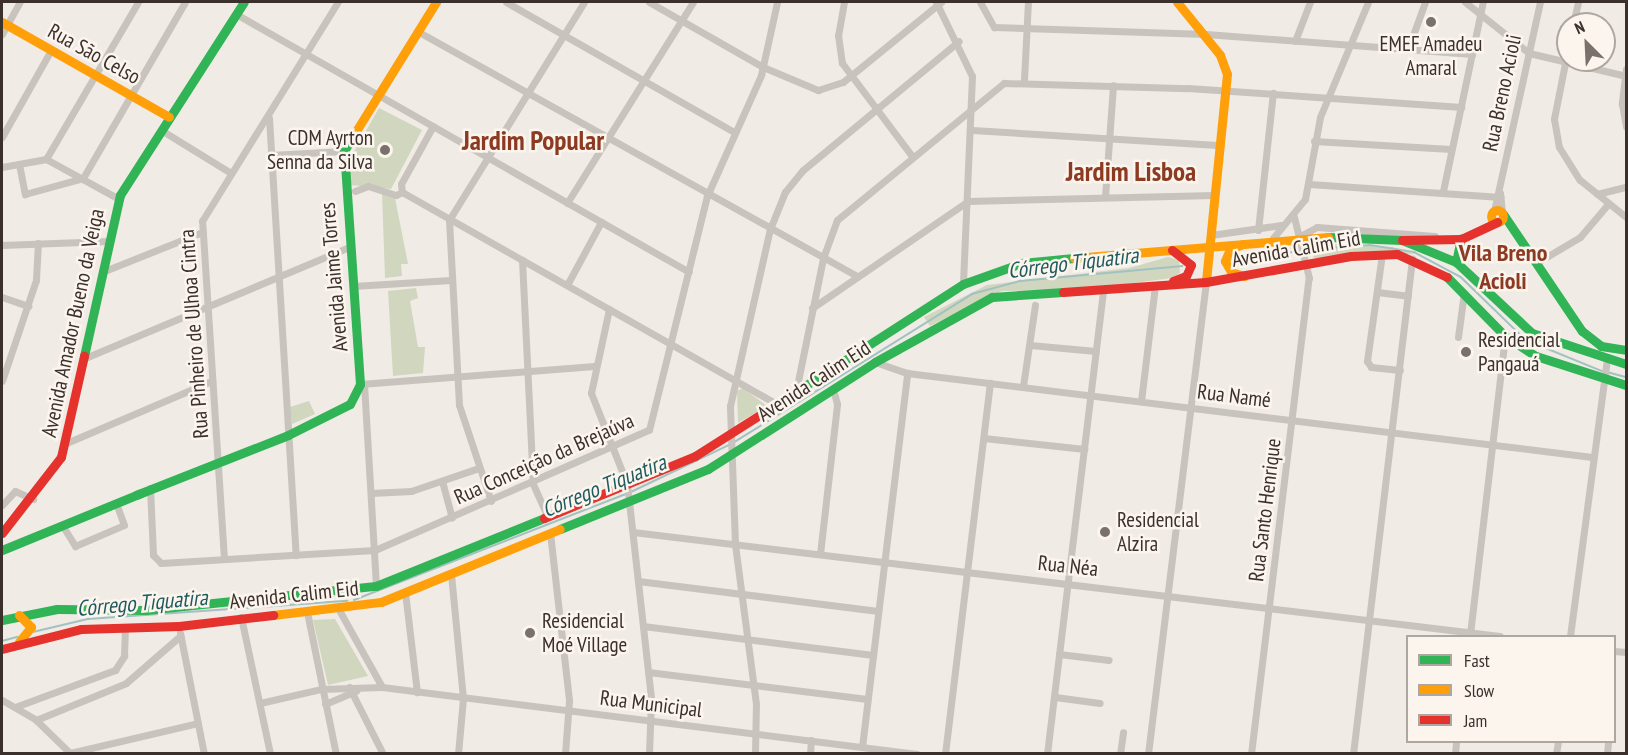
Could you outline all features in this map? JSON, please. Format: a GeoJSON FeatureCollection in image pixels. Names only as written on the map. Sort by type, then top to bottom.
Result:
{"type":"FeatureCollection","features":[{"type":"Feature","properties":{"kind":"main road","name":"Avenida Amador Bueno da Veiga"},"geometry":{"type":"LineString","coordinates":[[2,533],[56,470],[64,444],[119,200],[169,117],[244,2]]}},
{"type":"Feature","properties":{"kind":"main road"},"geometry":{"type":"LineString","coordinates":[[344,152],[436,2]]}},
{"type":"Feature","properties":{"kind":"main road"},"geometry":{"type":"LineString","coordinates":[[1177,2],[1206,34],[1226,68],[1226,90],[1218,145],[1206,282]]}},
{"type":"Feature","properties":{"kind":"main road","name":"Rua São Celso"},"geometry":{"type":"LineString","coordinates":[[4,23],[169,117]]}},
{"type":"Feature","properties":{"kind":"main road","name":"Avenida Jaime Torres"},"geometry":{"type":"LineString","coordinates":[[344,152],[362,384]]}},
{"type":"Feature","properties":{"kind":"main road"},"geometry":{"type":"LineString","coordinates":[[1402,240],[1461,239],[1479,230],[1498,216],[1515,228],[1588,338],[1626,350]]}},
{"type":"Feature","properties":{"kind":"main road"},"geometry":{"type":"LineString","coordinates":[[1256,276],[1233,273],[1225,258],[1232,248],[1258,235]]}},
{"type":"Feature","properties":{"kind":"main road","name":"Avenida Calim Eid"},"geometry":{"type":"LineString","coordinates":[[2,620],[21,616],[307,604],[339,610],[405,592],[550,533],[628,493],[733,437],[796,391],[963,284],[1022,263],[1161,249],[1211,239],[1258,235],[1300,239],[1402,240],[1456,262],[1532,333],[1626,364]]}},
{"type":"Feature","properties":{"kind":"main road"},"geometry":{"type":"LineString","coordinates":[[1456,262],[1461,239]]}},
{"type":"Feature","properties":{"kind":"main road"},"geometry":{"type":"LineString","coordinates":[[1155,286],[1184,278],[1191,267],[1184,254],[1161,249]]}},
{"type":"Feature","properties":{"kind":"main road","name":"Avenida Calim Eid"},"geometry":{"type":"LineString","coordinates":[[2,649],[81,629],[125,628],[180,631],[307,604],[376,586],[547,515],[628,493],[734,452],[875,362],[982,300],[1206,282],[1256,276],[1306,262],[1382,254],[1412,257],[1464,291],[1505,336],[1536,356],[1626,385]]}},
{"type":"Feature","properties":{"kind":"main road"},"geometry":{"type":"LineString","coordinates":[[2,550],[339,412],[362,384]]}},
{"type":"Feature","properties":{"kind":"main road"},"geometry":{"type":"LineString","coordinates":[[12,646],[25,638],[31,627],[21,616]]}},
{"type":"Feature","properties":{"kind":"street"},"geometry":{"type":"LineString","coordinates":[[2,34],[4,23],[20,2]]}},
{"type":"Feature","properties":{"kind":"street"},"geometry":{"type":"LineString","coordinates":[[46,159],[138,2]]}},
{"type":"Feature","properties":{"kind":"street"},"geometry":{"type":"LineString","coordinates":[[19,164],[25,194],[83,178],[185,2]]}},
{"type":"Feature","properties":{"kind":"street","name":"Rua Pinheiro de Ulhoa Cintra"},"geometry":{"type":"LineString","coordinates":[[224,559],[219,462],[206,306],[203,218],[269,117],[338,2]]}},
{"type":"Feature","properties":{"kind":"street"},"geometry":{"type":"LineString","coordinates":[[506,2],[734,132]]}},
{"type":"Feature","properties":{"kind":"street"},"geometry":{"type":"LineString","coordinates":[[491,501],[461,412],[457,378],[449,220],[584,2]]}},
{"type":"Feature","properties":{"kind":"street"},"geometry":{"type":"LineString","coordinates":[[649,2],[763,67],[810,89],[835,86],[849,77],[938,2],[959,41],[972,76],[972,130],[963,284]]}},
{"type":"Feature","properties":{"kind":"street"},"geometry":{"type":"LineString","coordinates":[[567,203],[693,2]]}},
{"type":"Feature","properties":{"kind":"street","name":"Rua Conceição da Brejaúva"},"geometry":{"type":"LineString","coordinates":[[150,491],[157,562],[375,550],[612,449],[652,425],[707,196],[763,67],[777,2]]}},
{"type":"Feature","properties":{"kind":"street"},"geometry":{"type":"LineString","coordinates":[[844,2],[838,44],[849,77],[911,154]]}},
{"type":"Feature","properties":{"kind":"street"},"geometry":{"type":"LineString","coordinates":[[980,2],[991,26],[1027,25],[1206,34],[1472,54]]}},
{"type":"Feature","properties":{"kind":"street"},"geometry":{"type":"LineString","coordinates":[[1024,80],[1028,2]]}},
{"type":"Feature","properties":{"kind":"street"},"geometry":{"type":"LineString","coordinates":[[1295,40],[1310,2]]}},
{"type":"Feature","properties":{"kind":"street"},"geometry":{"type":"LineString","coordinates":[[1273,238],[1294,217],[1309,184],[1314,141],[1328,96],[1368,2]]}},
{"type":"Feature","properties":{"kind":"street"},"geometry":{"type":"LineString","coordinates":[[1408,49],[1425,2]]}},
{"type":"Feature","properties":{"kind":"street"},"geometry":{"type":"LineString","coordinates":[[1465,2],[1529,53],[1556,60]]}},
{"type":"Feature","properties":{"kind":"street"},"geometry":{"type":"LineString","coordinates":[[1443,191],[1483,2]]}},
{"type":"Feature","properties":{"kind":"street","name":"Rua Breno Acioli"},"geometry":{"type":"LineString","coordinates":[[1498,216],[1499,194],[1540,2]]}},
{"type":"Feature","properties":{"kind":"street"},"geometry":{"type":"LineString","coordinates":[[236,14],[689,272]]}},
{"type":"Feature","properties":{"kind":"street"},"geometry":{"type":"LineString","coordinates":[[417,31],[606,141],[857,276]]}},
{"type":"Feature","properties":{"kind":"street"},"geometry":{"type":"LineString","coordinates":[[755,753],[758,734],[754,685],[735,544],[733,437],[735,378],[770,229],[794,179],[959,41]]}},
{"type":"Feature","properties":{"kind":"street"},"geometry":{"type":"LineString","coordinates":[[2,137],[51,50]]}},
{"type":"Feature","properties":{"kind":"street"},"geometry":{"type":"LineString","coordinates":[[1564,72],[1555,136],[1570,168],[1608,204],[1626,217]]}},
{"type":"Feature","properties":{"kind":"street"},"geometry":{"type":"LineString","coordinates":[[1626,74],[1626,127]]}},
{"type":"Feature","properties":{"kind":"street"},"geometry":{"type":"LineString","coordinates":[[796,391],[823,258],[843,212],[911,154],[996,87],[1024,80],[1328,96],[1461,107]]}},
{"type":"Feature","properties":{"kind":"street"},"geometry":{"type":"LineString","coordinates":[[1105,197],[1113,85]]}},
{"type":"Feature","properties":{"kind":"street"},"geometry":{"type":"LineString","coordinates":[[1273,93],[1258,235],[1281,225]]}},
{"type":"Feature","properties":{"kind":"street"},"geometry":{"type":"LineString","coordinates":[[269,117],[296,555]]}},
{"type":"Feature","properties":{"kind":"street"},"geometry":{"type":"LineString","coordinates":[[402,192],[401,184],[434,126]]}},
{"type":"Feature","properties":{"kind":"street"},"geometry":{"type":"LineString","coordinates":[[161,130],[231,173]]}},
{"type":"Feature","properties":{"kind":"street"},"geometry":{"type":"LineString","coordinates":[[972,130],[1218,145]]}},
{"type":"Feature","properties":{"kind":"street"},"geometry":{"type":"LineString","coordinates":[[1314,141],[1451,149]]}},
{"type":"Feature","properties":{"kind":"street"},"geometry":{"type":"LineString","coordinates":[[270,155],[344,152]]}},
{"type":"Feature","properties":{"kind":"street"},"geometry":{"type":"LineString","coordinates":[[2,167],[46,159],[119,200]]}},
{"type":"Feature","properties":{"kind":"street"},"geometry":{"type":"LineString","coordinates":[[1309,184],[1499,194]]}},
{"type":"Feature","properties":{"kind":"street"},"geometry":{"type":"LineString","coordinates":[[355,190],[368,186],[396,195],[402,192]]}},
{"type":"Feature","properties":{"kind":"street"},"geometry":{"type":"LineString","coordinates":[[1597,194],[1626,187]]}},
{"type":"Feature","properties":{"kind":"street"},"geometry":{"type":"LineString","coordinates":[[402,192],[735,378],[777,404]]}},
{"type":"Feature","properties":{"kind":"street"},"geometry":{"type":"LineString","coordinates":[[812,308],[968,201],[1214,195]]}},
{"type":"Feature","properties":{"kind":"street"},"geometry":{"type":"LineString","coordinates":[[1538,262],[1581,237],[1608,204]]}},
{"type":"Feature","properties":{"kind":"street","name":"Rua Santo Henrique"},"geometry":{"type":"LineString","coordinates":[[1251,753],[1293,419],[1306,262],[1294,217]]}},
{"type":"Feature","properties":{"kind":"street"},"geometry":{"type":"LineString","coordinates":[[567,285],[601,222]]}},
{"type":"Feature","properties":{"kind":"street"},"geometry":{"type":"LineString","coordinates":[[1300,239],[1317,227],[1442,240]]}},
{"type":"Feature","properties":{"kind":"street"},"geometry":{"type":"LineString","coordinates":[[102,272],[202,232]]}},
{"type":"Feature","properties":{"kind":"street"},"geometry":{"type":"LineString","coordinates":[[2,245],[108,241]]}},
{"type":"Feature","properties":{"kind":"street"},"geometry":{"type":"LineString","coordinates":[[2,379],[28,306],[38,243]]}},
{"type":"Feature","properties":{"kind":"street"},"geometry":{"type":"LineString","coordinates":[[84,358],[350,247]]}},
{"type":"Feature","properties":{"kind":"street"},"geometry":{"type":"LineString","coordinates":[[1382,254],[1368,364],[1400,369]]}},
{"type":"Feature","properties":{"kind":"street"},"geometry":{"type":"LineString","coordinates":[[1353,753],[1412,257]]}},
{"type":"Feature","properties":{"kind":"street"},"geometry":{"type":"LineString","coordinates":[[522,260],[533,484],[547,515]]}},
{"type":"Feature","properties":{"kind":"street"},"geometry":{"type":"LineString","coordinates":[[353,286],[451,280]]}},
{"type":"Feature","properties":{"kind":"street"},"geometry":{"type":"LineString","coordinates":[[1148,753],[1206,282]]}},
{"type":"Feature","properties":{"kind":"street"},"geometry":{"type":"LineString","coordinates":[[1141,401],[1155,286]]}},
{"type":"Feature","properties":{"kind":"street"},"geometry":{"type":"LineString","coordinates":[[1047,753],[1103,291]]}},
{"type":"Feature","properties":{"kind":"street"},"geometry":{"type":"LineString","coordinates":[[1458,337],[1464,291]]}},
{"type":"Feature","properties":{"kind":"street"},"geometry":{"type":"LineString","coordinates":[[1377,292],[1408,296]]}},
{"type":"Feature","properties":{"kind":"street"},"geometry":{"type":"LineString","coordinates":[[2,297],[28,306]]}},
{"type":"Feature","properties":{"kind":"street"},"geometry":{"type":"LineString","coordinates":[[1023,386],[1035,305]]}},
{"type":"Feature","properties":{"kind":"street"},"geometry":{"type":"LineString","coordinates":[[609,309],[594,366],[592,400],[628,493],[652,721],[649,753]]}},
{"type":"Feature","properties":{"kind":"street"},"geometry":{"type":"LineString","coordinates":[[1470,634],[1505,336]]}},
{"type":"Feature","properties":{"kind":"street"},"geometry":{"type":"LineString","coordinates":[[1030,345],[1096,351]]}},
{"type":"Feature","properties":{"kind":"street"},"geometry":{"type":"LineString","coordinates":[[1570,635],[1592,457],[1607,359]]}},
{"type":"Feature","properties":{"kind":"street","name":"Rua Namé"},"geometry":{"type":"LineString","coordinates":[[875,362],[907,373],[1592,457]]}},
{"type":"Feature","properties":{"kind":"street"},"geometry":{"type":"LineString","coordinates":[[376,586],[362,384],[528,374],[594,366]]}},
{"type":"Feature","properties":{"kind":"street"},"geometry":{"type":"LineString","coordinates":[[862,747],[907,373]]}},
{"type":"Feature","properties":{"kind":"street"},"geometry":{"type":"LineString","coordinates":[[64,444],[212,381]]}},
{"type":"Feature","properties":{"kind":"street"},"geometry":{"type":"LineString","coordinates":[[945,753],[990,383]]}},
{"type":"Feature","properties":{"kind":"street"},"geometry":{"type":"LineString","coordinates":[[820,554],[837,404],[833,389]]}},
{"type":"Feature","properties":{"kind":"street"},"geometry":{"type":"LineString","coordinates":[[984,438],[1084,449]]}},
{"type":"Feature","properties":{"kind":"street"},"geometry":{"type":"LineString","coordinates":[[371,493],[411,491],[479,468]]}},
{"type":"Feature","properties":{"kind":"street"},"geometry":{"type":"LineString","coordinates":[[442,481],[452,519]]}},
{"type":"Feature","properties":{"kind":"street"},"geometry":{"type":"LineString","coordinates":[[2,505],[15,491],[33,498]]}},
{"type":"Feature","properties":{"kind":"street"},"geometry":{"type":"LineString","coordinates":[[62,525],[75,546],[124,525],[116,503]]}},
{"type":"Feature","properties":{"kind":"street","name":"Rua Néa"},"geometry":{"type":"LineString","coordinates":[[633,532],[1168,594],[1485,635]]}},
{"type":"Feature","properties":{"kind":"street"},"geometry":{"type":"LineString","coordinates":[[550,533],[570,710],[565,753]]}},
{"type":"Feature","properties":{"kind":"street"},"geometry":{"type":"LineString","coordinates":[[451,574],[463,698],[458,753]]}},
{"type":"Feature","properties":{"kind":"street"},"geometry":{"type":"LineString","coordinates":[[638,581],[878,611]]}},
{"type":"Feature","properties":{"kind":"street"},"geometry":{"type":"LineString","coordinates":[[405,592],[417,692]]}},
{"type":"Feature","properties":{"kind":"street"},"geometry":{"type":"LineString","coordinates":[[307,604],[321,689],[336,753]]}},
{"type":"Feature","properties":{"kind":"street"},"geometry":{"type":"LineString","coordinates":[[339,610],[382,687]]}},
{"type":"Feature","properties":{"kind":"street"},"geometry":{"type":"LineString","coordinates":[[241,617],[270,753]]}},
{"type":"Feature","properties":{"kind":"street"},"geometry":{"type":"LineString","coordinates":[[643,626],[873,655]]}},
{"type":"Feature","properties":{"kind":"street"},"geometry":{"type":"LineString","coordinates":[[15,707],[115,670],[124,656],[125,628]]}},
{"type":"Feature","properties":{"kind":"street"},"geometry":{"type":"LineString","coordinates":[[36,720],[126,683],[180,631]]}},
{"type":"Feature","properties":{"kind":"street"},"geometry":{"type":"LineString","coordinates":[[180,631],[204,753]]}},
{"type":"Feature","properties":{"kind":"street"},"geometry":{"type":"LineString","coordinates":[[1059,654],[1109,660]]}},
{"type":"Feature","properties":{"kind":"street"},"geometry":{"type":"LineString","coordinates":[[648,672],[867,699]]}},
{"type":"Feature","properties":{"kind":"street","name":"Rua Municipal"},"geometry":{"type":"LineString","coordinates":[[260,703],[321,689],[350,690],[382,687],[883,751],[917,753]]}},
{"type":"Feature","properties":{"kind":"street"},"geometry":{"type":"LineString","coordinates":[[325,704],[350,690],[383,753]]}},
{"type":"Feature","properties":{"kind":"street"},"geometry":{"type":"LineString","coordinates":[[1055,697],[1100,703]]}},
{"type":"Feature","properties":{"kind":"street"},"geometry":{"type":"LineString","coordinates":[[2,700],[36,720],[71,753],[198,723]]}},
{"type":"Feature","properties":{"kind":"street"},"geometry":{"type":"LineString","coordinates":[[1120,753],[1123,732]]}},
{"type":"Feature","properties":{"kind":"street"},"geometry":{"type":"LineString","coordinates":[[810,753],[811,740]]}},
{"type":"Feature","properties":{"kind":"street"},"geometry":{"type":"LineString","coordinates":[[848,753],[849,745]]}},
{"type":"Feature","properties":{"kind":"green space","name":"CDM Ayrton Senna da Silva"},"geometry":{"type":"Polygon","coordinates":[[[379,108],[422,130],[391,189],[350,185],[347,164],[379,108]]]}},
{"type":"Feature","properties":{"kind":"green space"},"geometry":{"type":"Polygon","coordinates":[[[382,193],[395,198],[408,264],[401,264],[402,276],[385,278],[382,193]]]}},
{"type":"Feature","properties":{"kind":"green space"},"geometry":{"type":"Polygon","coordinates":[[[1309,243],[1392,247],[1416,254],[1314,258],[1309,243]]]}},
{"type":"Feature","properties":{"kind":"green space"},"geometry":{"type":"Polygon","coordinates":[[[1168,257],[1179,260],[1180,273],[1172,278],[1080,290],[1002,291],[930,326],[924,317],[987,285],[1129,268],[1168,257]]]}},
{"type":"Feature","properties":{"kind":"green space"},"geometry":{"type":"Polygon","coordinates":[[[416,288],[418,298],[410,301],[418,347],[425,347],[423,373],[393,376],[388,291],[416,288]]]}},
{"type":"Feature","properties":{"kind":"green space"},"geometry":{"type":"Polygon","coordinates":[[[743,388],[767,406],[738,423],[737,391],[743,388]]]}},
{"type":"Feature","properties":{"kind":"green space"},"geometry":{"type":"Polygon","coordinates":[[[309,401],[315,414],[292,424],[290,407],[309,401]]]}},
{"type":"Feature","properties":{"kind":"green space"},"geometry":{"type":"Polygon","coordinates":[[[335,619],[368,676],[328,685],[313,620],[335,619]]]}},
{"type":"Feature","properties":{"kind":"waterway","name":"Córrego Tiquatira"},"geometry":{"type":"LineString","coordinates":[[1305,250],[1370,245],[1414,252],[1461,277],[1526,340],[1602,371]]}},
{"type":"Feature","properties":{"kind":"waterway","name":"Córrego Tiquatira"},"geometry":{"type":"LineString","coordinates":[[1232,260],[1300,251]]}},
{"type":"Feature","properties":{"kind":"waterway","name":"Córrego Tiquatira"},"geometry":{"type":"LineString","coordinates":[[733,443],[972,294],[1020,281],[1182,266]]}},
{"type":"Feature","properties":{"kind":"waterway","name":"Córrego Tiquatira"},"geometry":{"type":"LineString","coordinates":[[1607,372],[1626,377]]}},
{"type":"Feature","properties":{"kind":"waterway","name":"Córrego Tiquatira"},"geometry":{"type":"LineString","coordinates":[[631,492],[729,445]]}},
{"type":"Feature","properties":{"kind":"waterway","name":"Córrego Tiquatira"},"geometry":{"type":"LineString","coordinates":[[354,600],[626,494]]}},
{"type":"Feature","properties":{"kind":"waterway","name":"Córrego Tiquatira"},"geometry":{"type":"LineString","coordinates":[[33,632],[88,619],[347,601]]}},
{"type":"Feature","properties":{"kind":"waterway","name":"Córrego Tiquatira"},"geometry":{"type":"LineString","coordinates":[[2,641],[17,637]]}},
{"type":"Feature","properties":{"kind":"traffic: fast"},"geometry":{"type":"LineString","coordinates":[[84,356],[120,195],[244,2]]}},
{"type":"Feature","properties":{"kind":"traffic: fast"},"geometry":{"type":"LineString","coordinates":[[136,495],[288,435],[350,404],[360,384],[344,151],[353,136]]}},
{"type":"Feature","properties":{"kind":"traffic: fast"},"geometry":{"type":"LineString","coordinates":[[1503,214],[1582,331],[1601,346],[1626,350]]}},
{"type":"Feature","properties":{"kind":"traffic: fast"},"geometry":{"type":"LineString","coordinates":[[1328,237],[1402,240],[1456,262],[1532,333],[1626,364]]}},
{"type":"Feature","properties":{"kind":"traffic: fast"},"geometry":{"type":"LineString","coordinates":[[1456,262],[1461,239]]}},
{"type":"Feature","properties":{"kind":"traffic: fast"},"geometry":{"type":"LineString","coordinates":[[766,411],[963,284],[1022,263],[1074,258]]}},
{"type":"Feature","properties":{"kind":"traffic: fast"},"geometry":{"type":"LineString","coordinates":[[1447,277],[1505,336],[1536,356],[1626,385]]}},
{"type":"Feature","properties":{"kind":"traffic: fast"},"geometry":{"type":"LineString","coordinates":[[560,529],[708,469],[875,362],[992,297],[1063,292]]}},
{"type":"Feature","properties":{"kind":"traffic: fast"},"geometry":{"type":"LineString","coordinates":[[2,550],[141,493]]}},
{"type":"Feature","properties":{"kind":"traffic: fast"},"geometry":{"type":"LineString","coordinates":[[2,620],[57,609],[146,610],[376,586],[544,518]]}},
{"type":"Feature","properties":{"kind":"traffic: slow"},"geometry":{"type":"LineString","coordinates":[[353,136],[436,2]]}},
{"type":"Feature","properties":{"kind":"traffic: slow"},"geometry":{"type":"LineString","coordinates":[[1177,2],[1220,55],[1227,74],[1206,282]]}},
{"type":"Feature","properties":{"kind":"traffic: slow"},"geometry":{"type":"LineString","coordinates":[[2,22],[169,117]]}},
{"type":"Feature","properties":{"kind":"traffic: slow"},"geometry":{"type":"LineString","coordinates":[[1497,210],[1503,216],[1497,222],[1491,216],[1497,210]]}},
{"type":"Feature","properties":{"kind":"traffic: slow"},"geometry":{"type":"LineString","coordinates":[[1074,258],[1328,237]]}},
{"type":"Feature","properties":{"kind":"traffic: slow"},"geometry":{"type":"LineString","coordinates":[[1243,244],[1230,249],[1225,261],[1231,272],[1244,276]]}},
{"type":"Feature","properties":{"kind":"traffic: slow"},"geometry":{"type":"LineString","coordinates":[[273,615],[381,602],[560,529]]}},
{"type":"Feature","properties":{"kind":"traffic: slow"},"geometry":{"type":"LineString","coordinates":[[19,615],[31,627],[19,642]]}},
{"type":"Feature","properties":{"kind":"traffic: jam"},"geometry":{"type":"LineString","coordinates":[[1402,240],[1461,239],[1497,222]]}},
{"type":"Feature","properties":{"kind":"traffic: jam"},"geometry":{"type":"LineString","coordinates":[[1172,250],[1191,265],[1186,276],[1173,281]]}},
{"type":"Feature","properties":{"kind":"traffic: jam"},"geometry":{"type":"LineString","coordinates":[[1063,292],[1206,282],[1351,256],[1397,254],[1447,277]]}},
{"type":"Feature","properties":{"kind":"traffic: jam"},"geometry":{"type":"LineString","coordinates":[[2,533],[61,457],[84,356]]}},
{"type":"Feature","properties":{"kind":"traffic: jam"},"geometry":{"type":"LineString","coordinates":[[544,518],[695,456],[766,411]]}},
{"type":"Feature","properties":{"kind":"traffic: jam"},"geometry":{"type":"LineString","coordinates":[[2,649],[81,629],[179,626],[273,615]]}},
{"type":"Feature","properties":{"kind":"place","name":"EMEF Amadeu Amaral"},"geometry":{"type":"Point","coordinates":[1431,22]}},
{"type":"Feature","properties":{"kind":"place","name":"CDM Ayrton Senna da Silva"},"geometry":{"type":"Point","coordinates":[385,150]}},
{"type":"Feature","properties":{"kind":"place","name":"Residencial Pangauá"},"geometry":{"type":"Point","coordinates":[1466,352]}},
{"type":"Feature","properties":{"kind":"place","name":"Residencial Alzira"},"geometry":{"type":"Point","coordinates":[1105,532]}},
{"type":"Feature","properties":{"kind":"place","name":"Residencial Moé Village"},"geometry":{"type":"Point","coordinates":[530,633]}},
{"type":"Feature","properties":{"kind":"district","name":"Jardim Popular"},"geometry":{"type":"Point","coordinates":[533,141]}},
{"type":"Feature","properties":{"kind":"district","name":"Jardim Lisboa"},"geometry":{"type":"Point","coordinates":[1131,172]}},
{"type":"Feature","properties":{"kind":"district","name":"Vila Breno Acioli"},"geometry":{"type":"Point","coordinates":[1503,267]}}]}
